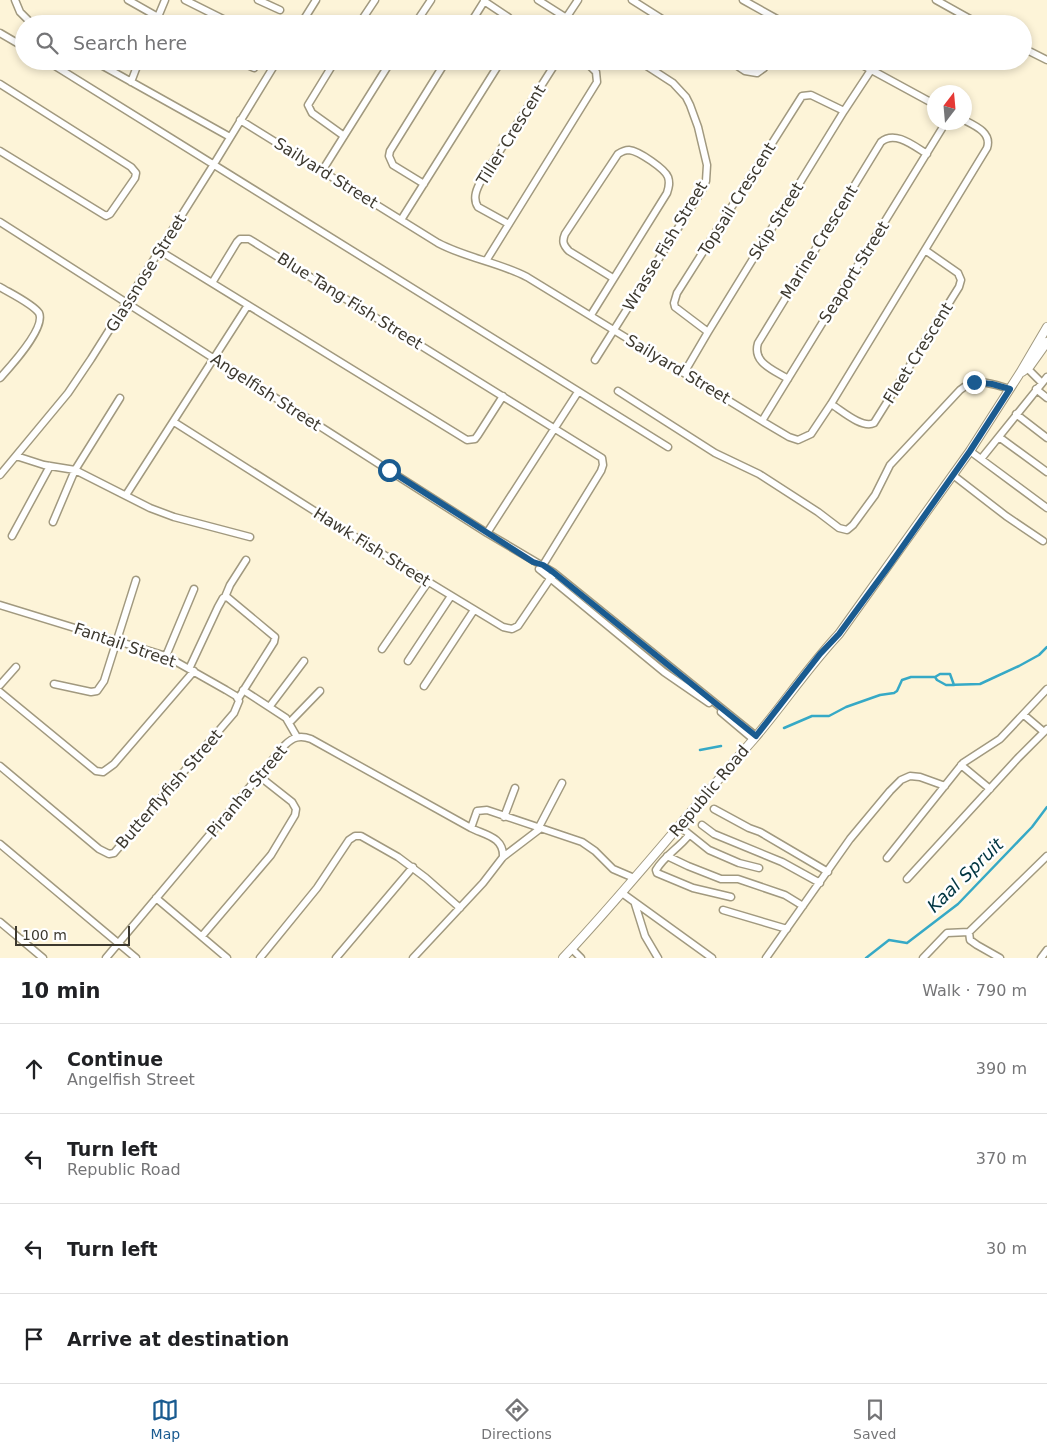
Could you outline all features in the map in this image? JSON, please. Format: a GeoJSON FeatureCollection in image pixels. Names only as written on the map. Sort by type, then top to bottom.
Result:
{"type":"FeatureCollection","features":[{"type":"Feature","properties":{"kind":"street"},"geometry":{"type":"LineString","coordinates":[[15,0],[23,15]]}},
{"type":"Feature","properties":{"kind":"street"},"geometry":{"type":"LineString","coordinates":[[128,0],[148,15]]}},
{"type":"Feature","properties":{"kind":"street"},"geometry":{"type":"LineString","coordinates":[[160,15],[165,0]]}},
{"type":"Feature","properties":{"kind":"street"},"geometry":{"type":"LineString","coordinates":[[185,0],[215,15]]}},
{"type":"Feature","properties":{"kind":"street"},"geometry":{"type":"LineString","coordinates":[[258,0],[280,10]]}},
{"type":"Feature","properties":{"kind":"street"},"geometry":{"type":"LineString","coordinates":[[307,15],[316,0]]}},
{"type":"Feature","properties":{"kind":"street"},"geometry":{"type":"LineString","coordinates":[[366,15],[375,0]]}},
{"type":"Feature","properties":{"kind":"street"},"geometry":{"type":"LineString","coordinates":[[421,15],[431,0]]}},
{"type":"Feature","properties":{"kind":"street"},"geometry":{"type":"LineString","coordinates":[[475,15],[484,0],[505,15]]}},
{"type":"Feature","properties":{"kind":"street"},"geometry":{"type":"LineString","coordinates":[[538,0],[561,15]]}},
{"type":"Feature","properties":{"kind":"street"},"geometry":{"type":"LineString","coordinates":[[568,15],[578,0]]}},
{"type":"Feature","properties":{"kind":"street"},"geometry":{"type":"LineString","coordinates":[[632,0],[656,15]]}},
{"type":"Feature","properties":{"kind":"street"},"geometry":{"type":"LineString","coordinates":[[743,0],[770,15]]}},
{"type":"Feature","properties":{"kind":"street"},"geometry":{"type":"LineString","coordinates":[[936,0],[963,15]]}},
{"type":"Feature","properties":{"kind":"street"},"geometry":{"type":"LineString","coordinates":[[0,34],[15,42]]}},
{"type":"Feature","properties":{"kind":"street"},"geometry":{"type":"LineString","coordinates":[[1032,52],[1047,60]]}},
{"type":"Feature","properties":{"kind":"street"},"geometry":{"type":"LineString","coordinates":[[62,70],[668,448]]}},
{"type":"Feature","properties":{"kind":"street"},"geometry":{"type":"LineString","coordinates":[[110,70],[230,136]]}},
{"type":"Feature","properties":{"kind":"street"},"geometry":{"type":"LineString","coordinates":[[131,82],[136,70]]}},
{"type":"Feature","properties":{"kind":"street","name":"Glassnose Street"},"geometry":{"type":"LineString","coordinates":[[0,476],[3,467],[16,456],[68,393],[160,251],[271,70]]}},
{"type":"Feature","properties":{"kind":"street"},"geometry":{"type":"LineString","coordinates":[[329,70],[308,105],[312,113],[344,136]]}},
{"type":"Feature","properties":{"kind":"street"},"geometry":{"type":"LineString","coordinates":[[322,171],[386,70]]}},
{"type":"Feature","properties":{"kind":"street"},"geometry":{"type":"LineString","coordinates":[[424,184],[393,165],[389,156],[390,151],[440,70]]}},
{"type":"Feature","properties":{"kind":"street"},"geometry":{"type":"LineString","coordinates":[[401,220],[495,70]]}},
{"type":"Feature","properties":{"kind":"street","name":"Tiller Crescent"},"geometry":{"type":"LineString","coordinates":[[509,224],[478,207],[476,204],[476,193],[482,179],[551,70]]}},
{"type":"Feature","properties":{"kind":"street"},"geometry":{"type":"LineString","coordinates":[[486,261],[596,82],[596,72],[594,70]]}},
{"type":"Feature","properties":{"kind":"street","name":"Wrasse Fish Street"},"geometry":{"type":"LineString","coordinates":[[595,360],[702,190],[708,172],[706,156],[698,127],[686,97],[673,83],[653,70]]}},
{"type":"Feature","properties":{"kind":"street"},"geometry":{"type":"LineString","coordinates":[[744,70],[752,73],[762,70]]}},
{"type":"Feature","properties":{"kind":"street"},"geometry":{"type":"LineString","coordinates":[[871,70],[927,100]]}},
{"type":"Feature","properties":{"kind":"street","name":"Skip Street"},"geometry":{"type":"LineString","coordinates":[[684,373],[871,70]]}},
{"type":"Feature","properties":{"kind":"street"},"geometry":{"type":"LineString","coordinates":[[0,84],[131,167],[136,173],[135,178],[110,214],[106,216],[0,151]]}},
{"type":"Feature","properties":{"kind":"street","name":"Topsail Crescent"},"geometry":{"type":"LineString","coordinates":[[708,332],[675,307],[674,303],[677,293],[802,96],[811,95],[844,111]]}},
{"type":"Feature","properties":{"kind":"street","name":"Sailyard Street"},"geometry":{"type":"LineString","coordinates":[[240,120],[447,248],[527,277],[762,421],[795,439],[803,439],[811,434],[831,404],[987,148],[989,142],[985,134],[972,125]]}},
{"type":"Feature","properties":{"kind":"street","name":"Seaport Street"},"geometry":{"type":"LineString","coordinates":[[762,421],[942,130]]}},
{"type":"Feature","properties":{"kind":"street","name":"Marine Crescent"},"geometry":{"type":"LineString","coordinates":[[788,379],[758,359],[756,349],[758,343],[881,142],[890,136],[897,137],[928,154]]}},
{"type":"Feature","properties":{"kind":"street"},"geometry":{"type":"LineString","coordinates":[[590,315],[667,193],[669,186],[669,180],[662,169],[629,150],[618,154],[565,234],[563,241],[564,247],[569,251],[613,278]]}},
{"type":"Feature","properties":{"kind":"street","name":"Angelfish Street"},"geometry":{"type":"LineString","coordinates":[[0,222],[542,568],[664,672],[707,701],[754,737]]}},
{"type":"Feature","properties":{"kind":"street","name":"Blue Tang Fish Street"},"geometry":{"type":"LineString","coordinates":[[212,283],[237,242],[240,239],[249,238],[602,458],[603,465],[542,568]]}},
{"type":"Feature","properties":{"kind":"street","name":"Fleet Crescent"},"geometry":{"type":"LineString","coordinates":[[831,404],[862,424],[870,425],[874,423],[954,295],[960,283],[960,275],[925,250]]}},
{"type":"Feature","properties":{"kind":"street"},"geometry":{"type":"LineString","coordinates":[[160,251],[467,440],[475,439],[503,396]]}},
{"type":"Feature","properties":{"kind":"street"},"geometry":{"type":"LineString","coordinates":[[0,287],[31,306],[38,312],[40,319],[40,324],[35,334],[0,378]]}},
{"type":"Feature","properties":{"kind":"street"},"geometry":{"type":"LineString","coordinates":[[126,495],[248,305]]}},
{"type":"Feature","properties":{"kind":"street","name":"Republic Road"},"geometry":{"type":"LineString","coordinates":[[1024,371],[1047,327]]}},
{"type":"Feature","properties":{"kind":"street","name":"Republic Road"},"geometry":{"type":"LineString","coordinates":[[563,958],[679,826],[845,626],[970,451],[1010,389],[1047,342]]}},
{"type":"Feature","properties":{"kind":"street"},"geometry":{"type":"LineString","coordinates":[[1024,371],[1042,383]]}},
{"type":"Feature","properties":{"kind":"street"},"geometry":{"type":"LineString","coordinates":[[981,459],[1047,377]]}},
{"type":"Feature","properties":{"kind":"street"},"geometry":{"type":"LineString","coordinates":[[618,392],[715,453],[751,469],[818,512],[839,528],[847,530],[853,525],[875,494],[890,465],[960,390],[966,385],[980,382],[1010,389]]}},
{"type":"Feature","properties":{"kind":"street"},"geometry":{"type":"LineString","coordinates":[[1036,390],[1047,398]]}},
{"type":"Feature","properties":{"kind":"street"},"geometry":{"type":"LineString","coordinates":[[487,533],[578,392]]}},
{"type":"Feature","properties":{"kind":"street"},"geometry":{"type":"LineString","coordinates":[[54,522],[75,470],[120,398]]}},
{"type":"Feature","properties":{"kind":"street"},"geometry":{"type":"LineString","coordinates":[[1016,414],[1047,438]]}},
{"type":"Feature","properties":{"kind":"street","name":"Hawk Fish Street"},"geometry":{"type":"LineString","coordinates":[[174,422],[503,627],[512,629],[518,626],[552,575]]}},
{"type":"Feature","properties":{"kind":"street"},"geometry":{"type":"LineString","coordinates":[[998,437],[1047,472]]}},
{"type":"Feature","properties":{"kind":"street"},"geometry":{"type":"LineString","coordinates":[[970,451],[1047,508]]}},
{"type":"Feature","properties":{"kind":"street"},"geometry":{"type":"LineString","coordinates":[[16,456],[50,466],[75,470],[150,508],[188,522],[250,537]]}},
{"type":"Feature","properties":{"kind":"street"},"geometry":{"type":"LineString","coordinates":[[12,536],[50,466]]}},
{"type":"Feature","properties":{"kind":"street"},"geometry":{"type":"LineString","coordinates":[[953,475],[1006,516],[1043,541]]}},
{"type":"Feature","properties":{"kind":"street"},"geometry":{"type":"LineString","coordinates":[[0,692],[96,771],[103,772],[114,764],[191,670],[218,607],[246,560]]}},
{"type":"Feature","properties":{"kind":"street"},"geometry":{"type":"LineString","coordinates":[[54,684],[92,692],[97,691],[104,680],[118,641],[136,580]]}},
{"type":"Feature","properties":{"kind":"street"},"geometry":{"type":"LineString","coordinates":[[382,649],[428,582]]}},
{"type":"Feature","properties":{"kind":"street"},"geometry":{"type":"LineString","coordinates":[[166,656],[194,589]]}},
{"type":"Feature","properties":{"kind":"street"},"geometry":{"type":"LineString","coordinates":[[408,661],[451,596]]}},
{"type":"Feature","properties":{"kind":"street"},"geometry":{"type":"LineString","coordinates":[[225,597],[275,637],[274,642],[238,701]]}},
{"type":"Feature","properties":{"kind":"street","name":"Fantail Street"},"geometry":{"type":"LineString","coordinates":[[0,605],[166,656],[226,690],[238,701]]}},
{"type":"Feature","properties":{"kind":"street"},"geometry":{"type":"LineString","coordinates":[[424,686],[474,610]]}},
{"type":"Feature","properties":{"kind":"street"},"geometry":{"type":"LineString","coordinates":[[270,706],[304,661]]}},
{"type":"Feature","properties":{"kind":"street"},"geometry":{"type":"LineString","coordinates":[[0,685],[16,667]]}},
{"type":"Feature","properties":{"kind":"street"},"geometry":{"type":"LineString","coordinates":[[887,858],[961,765],[1000,739],[1047,689]]}},
{"type":"Feature","properties":{"kind":"street"},"geometry":{"type":"LineString","coordinates":[[243,690],[270,706],[290,722],[297,737]]}},
{"type":"Feature","properties":{"kind":"street"},"geometry":{"type":"LineString","coordinates":[[290,722],[320,692]]}},
{"type":"Feature","properties":{"kind":"street","name":"Butterflyfish Street"},"geometry":{"type":"LineString","coordinates":[[0,766],[99,849],[111,854],[118,851],[234,713],[238,701]]}},
{"type":"Feature","properties":{"kind":"street"},"geometry":{"type":"LineString","coordinates":[[907,879],[1046,730],[1024,715]]}},
{"type":"Feature","properties":{"kind":"street","name":"Piranha Street"},"geometry":{"type":"LineString","coordinates":[[106,958],[285,745],[293,738],[311,739],[471,828],[499,841],[502,846],[503,857]]}},
{"type":"Feature","properties":{"kind":"street"},"geometry":{"type":"LineString","coordinates":[[961,765],[990,789]]}},
{"type":"Feature","properties":{"kind":"street"},"geometry":{"type":"LineString","coordinates":[[202,936],[271,855],[295,815],[296,809],[292,802],[259,776]]}},
{"type":"Feature","properties":{"kind":"street"},"geometry":{"type":"LineString","coordinates":[[766,958],[850,838],[901,780],[914,776],[945,786]]}},
{"type":"Feature","properties":{"kind":"street"},"geometry":{"type":"LineString","coordinates":[[413,958],[498,866],[503,857],[540,828],[562,783]]}},
{"type":"Feature","properties":{"kind":"street"},"geometry":{"type":"LineString","coordinates":[[504,817],[515,788]]}},
{"type":"Feature","properties":{"kind":"street"},"geometry":{"type":"LineString","coordinates":[[714,809],[760,832],[828,872]]}},
{"type":"Feature","properties":{"kind":"street"},"geometry":{"type":"LineString","coordinates":[[471,828],[475,813],[479,810],[487,810],[589,846],[608,866],[634,878]]}},
{"type":"Feature","properties":{"kind":"street"},"geometry":{"type":"LineString","coordinates":[[702,825],[718,835],[782,862],[820,883]]}},
{"type":"Feature","properties":{"kind":"street"},"geometry":{"type":"LineString","coordinates":[[679,826],[702,846],[719,856],[759,868]]}},
{"type":"Feature","properties":{"kind":"street"},"geometry":{"type":"LineString","coordinates":[[689,835],[657,868],[658,874],[692,888],[731,897]]}},
{"type":"Feature","properties":{"kind":"street"},"geometry":{"type":"LineString","coordinates":[[260,958],[317,888],[352,837],[358,836],[371,840],[413,867],[460,908]]}},
{"type":"Feature","properties":{"kind":"street"},"geometry":{"type":"LineString","coordinates":[[0,844],[136,958]]}},
{"type":"Feature","properties":{"kind":"street"},"geometry":{"type":"LineString","coordinates":[[667,856],[721,879],[738,879],[785,895],[803,906]]}},
{"type":"Feature","properties":{"kind":"street"},"geometry":{"type":"LineString","coordinates":[[923,958],[947,933],[969,932],[1047,856]]}},
{"type":"Feature","properties":{"kind":"street"},"geometry":{"type":"LineString","coordinates":[[336,958],[413,867]]}},
{"type":"Feature","properties":{"kind":"street"},"geometry":{"type":"LineString","coordinates":[[622,893],[710,957]]}},
{"type":"Feature","properties":{"kind":"street"},"geometry":{"type":"LineString","coordinates":[[156,898],[227,958]]}},
{"type":"Feature","properties":{"kind":"street"},"geometry":{"type":"LineString","coordinates":[[635,904],[645,936],[658,958]]}},
{"type":"Feature","properties":{"kind":"street"},"geometry":{"type":"LineString","coordinates":[[723,910],[787,929]]}},
{"type":"Feature","properties":{"kind":"street"},"geometry":{"type":"LineString","coordinates":[[0,922],[42,958]]}},
{"type":"Feature","properties":{"kind":"street"},"geometry":{"type":"LineString","coordinates":[[969,932],[970,940],[1000,958]]}},
{"type":"Feature","properties":{"kind":"street"},"geometry":{"type":"LineString","coordinates":[[572,949],[581,958]]}},
{"type":"Feature","properties":{"kind":"street"},"geometry":{"type":"LineString","coordinates":[[1041,958],[1047,950]]}},
{"type":"Feature","properties":{"kind":"street"},"geometry":{"type":"LineString","coordinates":[[30,958],[35,952]]}},
{"type":"Feature","properties":{"kind":"waterway"},"geometry":{"type":"LineString","coordinates":[[784,728],[812,716],[829,716],[846,707],[880,695],[894,693],[897,691],[902,680],[911,677],[935,677],[946,685],[980,684],[1039,655],[1047,647]]}},
{"type":"Feature","properties":{"kind":"waterway"},"geometry":{"type":"LineString","coordinates":[[935,677],[940,674],[950,674],[954,685]]}},
{"type":"Feature","properties":{"kind":"waterway"},"geometry":{"type":"LineString","coordinates":[[700,750],[721,746]]}},
{"type":"Feature","properties":{"kind":"waterway","name":"Kaal Spruit"},"geometry":{"type":"LineString","coordinates":[[866,958],[889,940],[907,943],[958,904],[1032,827],[1047,807]]}},
{"type":"Feature","properties":{"kind":"route"},"geometry":{"type":"LineString","coordinates":[[389,470],[533,562],[543,565],[553,572],[756,736],[820,654],[839,634],[917,528],[1010,389],[974,382]]}}]}
